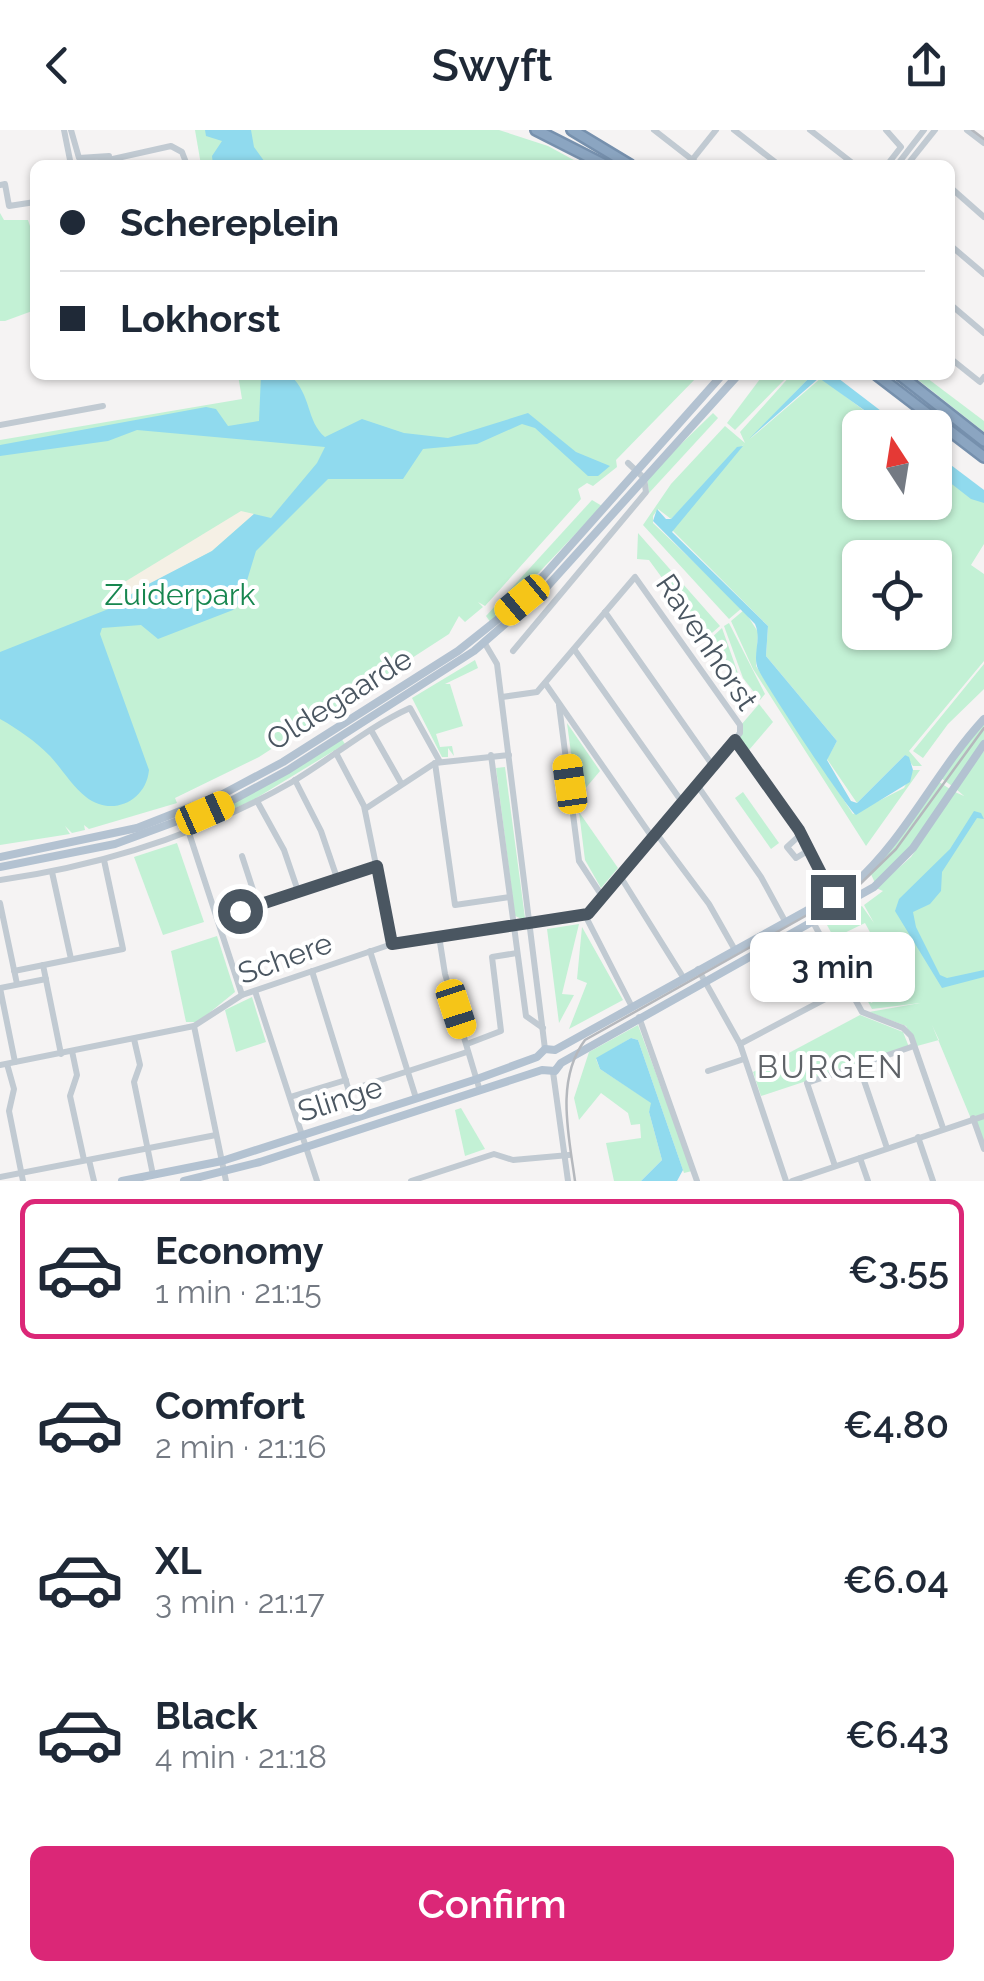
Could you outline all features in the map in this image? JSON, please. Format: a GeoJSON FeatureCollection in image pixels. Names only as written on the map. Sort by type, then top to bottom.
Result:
{"type":"FeatureCollection","features":[{"type":"Feature","properties":{"kind":"highway"},"geometry":{"type":"LineString","coordinates":[[536,130],[595,160]]}},
{"type":"Feature","properties":{"kind":"highway"},"geometry":{"type":"LineString","coordinates":[[572,130],[622,160]]}},
{"type":"Feature","properties":{"kind":"highway"},"geometry":{"type":"LineString","coordinates":[[884,380],[984,458]]}},
{"type":"Feature","properties":{"kind":"highway"},"geometry":{"type":"LineString","coordinates":[[906,380],[984,441]]}},
{"type":"Feature","properties":{"kind":"highway"},"geometry":{"type":"LineString","coordinates":[[890,385],[897,400]]}},
{"type":"Feature","properties":{"kind":"highway"},"geometry":{"type":"LineString","coordinates":[[952,436],[957,438]]}},
{"type":"Feature","properties":{"kind":"main road","name":"Oldegaarde"},"geometry":{"type":"LineString","coordinates":[[0,867],[133,839],[229,802],[288,770],[482,640],[717,380]]}},
{"type":"Feature","properties":{"kind":"main road","name":"Oldegaarde"},"geometry":{"type":"LineString","coordinates":[[0,857],[137,828],[221,795],[283,762],[515,619],[733,380]]}},
{"type":"Feature","properties":{"kind":"main road"},"geometry":{"type":"LineString","coordinates":[[984,719],[939,770],[883,855],[833,897],[630,1002],[550,1049],[537,1057],[542,1070],[553,1072],[560,1063],[874,888],[902,861],[984,744]]}},
{"type":"Feature","properties":{"kind":"main road"},"geometry":{"type":"LineString","coordinates":[[550,1049],[560,1063]]}},
{"type":"Feature","properties":{"kind":"main road","name":"Slinge"},"geometry":{"type":"LineString","coordinates":[[122,1181],[222,1162],[537,1057]]}},
{"type":"Feature","properties":{"kind":"main road","name":"Slinge"},"geometry":{"type":"LineString","coordinates":[[184,1181],[225,1177],[542,1070]]}},
{"type":"Feature","properties":{"kind":"street"},"geometry":{"type":"LineString","coordinates":[[68,130],[82,160]]}},
{"type":"Feature","properties":{"kind":"street"},"geometry":{"type":"LineString","coordinates":[[68,130],[71,160]]}},
{"type":"Feature","properties":{"kind":"street"},"geometry":{"type":"LineString","coordinates":[[654,130],[693,160]]}},
{"type":"Feature","properties":{"kind":"street"},"geometry":{"type":"LineString","coordinates":[[697,160],[716,130]]}},
{"type":"Feature","properties":{"kind":"street"},"geometry":{"type":"LineString","coordinates":[[734,130],[773,160]]}},
{"type":"Feature","properties":{"kind":"street"},"geometry":{"type":"LineString","coordinates":[[810,130],[849,160]]}},
{"type":"Feature","properties":{"kind":"street"},"geometry":{"type":"LineString","coordinates":[[886,130],[900,142],[891,160]]}},
{"type":"Feature","properties":{"kind":"street"},"geometry":{"type":"LineString","coordinates":[[901,160],[924,130]]}},
{"type":"Feature","properties":{"kind":"street"},"geometry":{"type":"LineString","coordinates":[[911,160],[935,130]]}},
{"type":"Feature","properties":{"kind":"street"},"geometry":{"type":"LineString","coordinates":[[968,130],[984,143]]}},
{"type":"Feature","properties":{"kind":"street"},"geometry":{"type":"LineString","coordinates":[[94,160],[173,146],[185,160]]}},
{"type":"Feature","properties":{"kind":"street"},"geometry":{"type":"LineString","coordinates":[[913,157],[916,160]]}},
{"type":"Feature","properties":{"kind":"street"},"geometry":{"type":"LineString","coordinates":[[0,185],[5,184],[9,206],[30,203]]}},
{"type":"Feature","properties":{"kind":"street"},"geometry":{"type":"LineString","coordinates":[[955,192],[983,215]]}},
{"type":"Feature","properties":{"kind":"street"},"geometry":{"type":"LineString","coordinates":[[955,249],[984,274]]}},
{"type":"Feature","properties":{"kind":"street"},"geometry":{"type":"LineString","coordinates":[[955,308],[984,333]]}},
{"type":"Feature","properties":{"kind":"street"},"geometry":{"type":"LineString","coordinates":[[955,362],[980,382],[984,376]]}},
{"type":"Feature","properties":{"kind":"street"},"geometry":{"type":"LineString","coordinates":[[0,425],[103,406]]}},
{"type":"Feature","properties":{"kind":"street"},"geometry":{"type":"LineString","coordinates":[[628,463],[644,478]]}},
{"type":"Feature","properties":{"kind":"street","name":"Oldegaarde"},"geometry":{"type":"LineString","coordinates":[[513,651],[646,492],[644,478]]}},
{"type":"Feature","properties":{"kind":"street","name":"Ravenhorst"},"geometry":{"type":"LineString","coordinates":[[605,612],[635,576],[740,725],[738,736],[799,830],[833,897]]}},
{"type":"Feature","properties":{"kind":"street"},"geometry":{"type":"LineString","coordinates":[[502,697],[537,692],[605,612],[712,766]]}},
{"type":"Feature","properties":{"kind":"street"},"geometry":{"type":"LineString","coordinates":[[515,619],[530,630]]}},
{"type":"Feature","properties":{"kind":"street"},"geometry":{"type":"LineString","coordinates":[[482,640],[498,664],[532,922],[540,1027],[550,1049]]}},
{"type":"Feature","properties":{"kind":"street"},"geometry":{"type":"LineString","coordinates":[[574,649],[682,802]]}},
{"type":"Feature","properties":{"kind":"street"},"geometry":{"type":"LineString","coordinates":[[545,683],[654,835],[710,904],[734,950]]}},
{"type":"Feature","properties":{"kind":"street"},"geometry":{"type":"LineString","coordinates":[[559,705],[579,861],[602,896]]}},
{"type":"Feature","properties":{"kind":"street","name":"Oldegaarde"},"geometry":{"type":"LineString","coordinates":[[0,880],[104,860],[188,834],[295,780],[410,708],[438,763]]}},
{"type":"Feature","properties":{"kind":"street"},"geometry":{"type":"LineString","coordinates":[[371,730],[401,783]]}},
{"type":"Feature","properties":{"kind":"street"},"geometry":{"type":"LineString","coordinates":[[630,1002],[585,915],[738,736]]}},
{"type":"Feature","properties":{"kind":"street"},"geometry":{"type":"LineString","coordinates":[[336,753],[365,808],[392,944]]}},
{"type":"Feature","properties":{"kind":"street"},"geometry":{"type":"LineString","coordinates":[[365,808],[438,763],[510,754]]}},
{"type":"Feature","properties":{"kind":"street"},"geometry":{"type":"LineString","coordinates":[[491,755],[526,1016],[540,1027]]}},
{"type":"Feature","properties":{"kind":"street"},"geometry":{"type":"LineString","coordinates":[[438,763],[456,904],[510,897]]}},
{"type":"Feature","properties":{"kind":"street"},"geometry":{"type":"LineString","coordinates":[[295,780],[321,831],[337,878]]}},
{"type":"Feature","properties":{"kind":"street"},"geometry":{"type":"LineString","coordinates":[[697,785],[761,877],[786,923]]}},
{"type":"Feature","properties":{"kind":"street"},"geometry":{"type":"LineString","coordinates":[[256,801],[284,850],[298,891]]}},
{"type":"Feature","properties":{"kind":"street"},"geometry":{"type":"LineString","coordinates":[[188,834],[242,995]]}},
{"type":"Feature","properties":{"kind":"street"},"geometry":{"type":"LineString","coordinates":[[242,856],[258,905]]}},
{"type":"Feature","properties":{"kind":"street"},"geometry":{"type":"LineString","coordinates":[[14,970],[123,949],[104,860]]}},
{"type":"Feature","properties":{"kind":"street"},"geometry":{"type":"LineString","coordinates":[[218,918],[377,866]]}},
{"type":"Feature","properties":{"kind":"street"},"geometry":{"type":"LineString","coordinates":[[52,872],[71,959]]}},
{"type":"Feature","properties":{"kind":"street"},"geometry":{"type":"LineString","coordinates":[[620,876],[683,977]]}},
{"type":"Feature","properties":{"kind":"street"},"geometry":{"type":"LineString","coordinates":[[0,903],[16,984]]}},
{"type":"Feature","properties":{"kind":"street"},"geometry":{"type":"LineString","coordinates":[[806,911],[862,1012],[903,1028],[914,1046],[943,1128]]}},
{"type":"Feature","properties":{"kind":"street","name":"Schere"},"geometry":{"type":"LineString","coordinates":[[8,1064],[194,1026],[242,995],[392,944],[585,915]]}},
{"type":"Feature","properties":{"kind":"street"},"geometry":{"type":"LineString","coordinates":[[439,936],[445,974],[480,1091]]}},
{"type":"Feature","properties":{"kind":"street"},"geometry":{"type":"LineString","coordinates":[[370,951],[416,1098]]}},
{"type":"Feature","properties":{"kind":"street"},"geometry":{"type":"LineString","coordinates":[[350,1090],[408,1072],[501,1031],[492,957],[517,952]]}},
{"type":"Feature","properties":{"kind":"street"},"geometry":{"type":"LineString","coordinates":[[43,965],[61,1054]]}},
{"type":"Feature","properties":{"kind":"street"},"geometry":{"type":"LineString","coordinates":[[698,969],[740,1044],[789,1181],[808,1178],[984,1116]]}},
{"type":"Feature","properties":{"kind":"street"},"geometry":{"type":"LineString","coordinates":[[312,971],[357,1117]]}},
{"type":"Feature","properties":{"kind":"street"},"geometry":{"type":"LineString","coordinates":[[22,1177],[9,1111],[14,1089],[0,988],[46,979]]}},
{"type":"Feature","properties":{"kind":"street"},"geometry":{"type":"LineString","coordinates":[[740,1044],[848,987]]}},
{"type":"Feature","properties":{"kind":"street"},"geometry":{"type":"LineString","coordinates":[[255,991],[317,1181]]}},
{"type":"Feature","properties":{"kind":"street"},"geometry":{"type":"LineString","coordinates":[[640,1018],[697,1181]]}},
{"type":"Feature","properties":{"kind":"street"},"geometry":{"type":"LineString","coordinates":[[194,1026],[225,1177]]}},
{"type":"Feature","properties":{"kind":"street"},"geometry":{"type":"LineString","coordinates":[[134,1039],[140,1065],[134,1082],[154,1174]]}},
{"type":"Feature","properties":{"kind":"street"},"geometry":{"type":"LineString","coordinates":[[835,1166],[807,1083],[914,1046]]}},
{"type":"Feature","properties":{"kind":"street"},"geometry":{"type":"LineString","coordinates":[[72,1052],[77,1075],[70,1096],[94,1181]]}},
{"type":"Feature","properties":{"kind":"street"},"geometry":{"type":"LineString","coordinates":[[708,1071],[744,1059]]}},
{"type":"Feature","properties":{"kind":"street"},"geometry":{"type":"LineString","coordinates":[[859,1066],[886,1148]]}},
{"type":"Feature","properties":{"kind":"street"},"geometry":{"type":"LineString","coordinates":[[553,1072],[568,1181]]}},
{"type":"Feature","properties":{"kind":"street"},"geometry":{"type":"LineString","coordinates":[[290,1097],[346,1080]]}},
{"type":"Feature","properties":{"kind":"street"},"geometry":{"type":"LineString","coordinates":[[973,1118],[984,1149]]}},
{"type":"Feature","properties":{"kind":"street"},"geometry":{"type":"LineString","coordinates":[[0,1177],[22,1177],[86,1160],[216,1135]]}},
{"type":"Feature","properties":{"kind":"street"},"geometry":{"type":"LineString","coordinates":[[918,1138],[933,1181]]}},
{"type":"Feature","properties":{"kind":"street"},"geometry":{"type":"LineString","coordinates":[[411,1181],[494,1154],[513,1160],[567,1154]]}},
{"type":"Feature","properties":{"kind":"street"},"geometry":{"type":"LineString","coordinates":[[860,1158],[868,1181]]}},
{"type":"Feature","properties":{"kind":"green space"},"geometry":{"type":"Polygon","coordinates":[[[195,130],[499,130],[548,146],[574,160],[200,160],[195,130]]]}},
{"type":"Feature","properties":{"kind":"green space"},"geometry":{"type":"Polygon","coordinates":[[[0,213],[4,220],[28,220],[30,226],[30,312],[0,321],[0,213]]]}},
{"type":"Feature","properties":{"kind":"green space","name":"Zuiderpark"},"geometry":{"type":"Polygon","coordinates":[[[239,380],[694,380],[616,460],[617,467],[593,486],[587,483],[578,489],[581,499],[485,606],[478,602],[483,607],[465,622],[459,616],[449,634],[259,757],[175,798],[177,803],[89,829],[84,825],[85,830],[72,833],[65,826],[70,834],[0,845],[0,440],[242,399],[239,380]]]}},
{"type":"Feature","properties":{"kind":"green space"},"geometry":{"type":"Polygon","coordinates":[[[759,380],[784,380],[735,430],[727,423],[759,380]]]}},
{"type":"Feature","properties":{"kind":"green space"},"geometry":{"type":"Polygon","coordinates":[[[787,380],[807,380],[750,439],[819,380],[824,380],[863,410],[842,410],[842,520],[952,520],[952,484],[970,497],[984,496],[984,544],[971,565],[984,574],[984,661],[909,751],[922,766],[913,766],[905,755],[857,803],[827,759],[837,741],[766,656],[768,626],[671,529],[744,444],[671,519],[658,509],[653,516],[653,523],[742,608],[729,619],[643,525],[671,484],[725,426],[745,443],[740,432],[787,380]]]}},
{"type":"Feature","properties":{"kind":"green space"},"geometry":{"type":"Polygon","coordinates":[[[918,380],[930,380],[984,421],[984,432],[918,380]]]}},
{"type":"Feature","properties":{"kind":"green space"},"geometry":{"type":"Polygon","coordinates":[[[713,413],[718,418],[649,493],[647,477],[713,413]]]}},
{"type":"Feature","properties":{"kind":"green space"},"geometry":{"type":"Polygon","coordinates":[[[592,500],[602,506],[491,623],[486,616],[592,500]]]}},
{"type":"Feature","properties":{"kind":"green space"},"geometry":{"type":"Polygon","coordinates":[[[638,533],[720,626],[706,638],[649,560],[637,559],[638,533]]]}},
{"type":"Feature","properties":{"kind":"green space"},"geometry":{"type":"Polygon","coordinates":[[[744,610],[758,632],[756,666],[853,814],[904,788],[913,770],[920,770],[866,846],[753,669],[731,621],[744,610]]]}},
{"type":"Feature","properties":{"kind":"green space"},"geometry":{"type":"Polygon","coordinates":[[[729,623],[765,694],[760,700],[743,678],[724,626],[729,623]]]}},
{"type":"Feature","properties":{"kind":"green space"},"geometry":{"type":"Polygon","coordinates":[[[722,628],[740,679],[758,702],[754,707],[708,641],[722,628]]]}},
{"type":"Feature","properties":{"kind":"green space"},"geometry":{"type":"Polygon","coordinates":[[[475,660],[478,668],[445,684],[450,684],[463,726],[436,734],[440,747],[452,746],[454,756],[448,748],[448,757],[442,757],[412,698],[475,660]]]}},
{"type":"Feature","properties":{"kind":"green space"},"geometry":{"type":"Polygon","coordinates":[[[984,664],[984,689],[948,724],[923,758],[913,751],[984,664]]]}},
{"type":"Feature","properties":{"kind":"green space"},"geometry":{"type":"Polygon","coordinates":[[[759,704],[773,722],[749,750],[739,736],[741,725],[759,704]]]}},
{"type":"Feature","properties":{"kind":"green space"},"geometry":{"type":"Polygon","coordinates":[[[984,721],[984,741],[952,786],[938,776],[984,721]]]}},
{"type":"Feature","properties":{"kind":"green space"},"geometry":{"type":"Polygon","coordinates":[[[567,723],[600,771],[584,790],[576,791],[567,723]]]}},
{"type":"Feature","properties":{"kind":"green space"},"geometry":{"type":"Polygon","coordinates":[[[341,738],[345,744],[253,800],[192,828],[189,822],[341,738]]]}},
{"type":"Feature","properties":{"kind":"green space"},"geometry":{"type":"Polygon","coordinates":[[[984,751],[984,1150],[938,1040],[917,1046],[906,1026],[869,1012],[920,1003],[872,1009],[848,965],[871,1003],[900,988],[865,923],[834,938],[827,925],[862,906],[874,923],[864,905],[883,891],[876,888],[911,857],[955,792],[964,796],[955,788],[984,751]]]}},
{"type":"Feature","properties":{"kind":"green space"},"geometry":{"type":"Polygon","coordinates":[[[505,767],[525,918],[522,919],[515,916],[496,768],[505,767]]]}},
{"type":"Feature","properties":{"kind":"green space"},"geometry":{"type":"Polygon","coordinates":[[[936,780],[950,789],[901,860],[875,883],[870,872],[936,780]]]}},
{"type":"Feature","properties":{"kind":"green space"},"geometry":{"type":"Polygon","coordinates":[[[743,792],[779,843],[771,849],[735,798],[743,792]]]}},
{"type":"Feature","properties":{"kind":"green space"},"geometry":{"type":"Polygon","coordinates":[[[579,812],[618,868],[601,888],[585,860],[579,812]]]}},
{"type":"Feature","properties":{"kind":"green space"},"geometry":{"type":"Polygon","coordinates":[[[177,843],[204,922],[163,935],[134,857],[177,843]]]}},
{"type":"Feature","properties":{"kind":"green space"},"geometry":{"type":"Polygon","coordinates":[[[579,924],[562,994],[574,995],[559,1023],[547,929],[579,924]]]}},
{"type":"Feature","properties":{"kind":"green space"},"geometry":{"type":"Polygon","coordinates":[[[582,927],[623,1000],[569,1029],[587,983],[577,979],[582,927]]]}},
{"type":"Feature","properties":{"kind":"green space"},"geometry":{"type":"Polygon","coordinates":[[[217,936],[235,992],[198,1022],[186,1022],[171,951],[217,936]]]}},
{"type":"Feature","properties":{"kind":"green space"},"geometry":{"type":"Polygon","coordinates":[[[252,997],[266,1042],[236,1052],[225,1010],[252,997]]]}},
{"type":"Feature","properties":{"kind":"green space"},"geometry":{"type":"Polygon","coordinates":[[[860,1015],[903,1032],[909,1047],[761,1096],[753,1072],[860,1015]]]}},
{"type":"Feature","properties":{"kind":"green space"},"geometry":{"type":"Polygon","coordinates":[[[638,1025],[692,1171],[684,1173],[638,1040],[631,1038],[596,1059],[600,1069],[652,1103],[649,1112],[662,1160],[641,1181],[614,1181],[606,1143],[641,1138],[640,1124],[631,1125],[628,1113],[601,1093],[579,1120],[574,1098],[589,1052],[638,1025]]]}},
{"type":"Feature","properties":{"kind":"green space"},"geometry":{"type":"Polygon","coordinates":[[[461,1108],[485,1149],[465,1156],[455,1110],[461,1108]]]}},
{"type":"Feature","properties":{"kind":"sand"},"geometry":{"type":"Polygon","coordinates":[[[241,511],[254,514],[212,551],[118,601],[118,586],[241,511]]]}},
{"type":"Feature","properties":{"kind":"water"},"geometry":{"type":"Polygon","coordinates":[[[205,130],[251,130],[254,147],[263,160],[212,160],[222,141],[206,136],[205,130]]]}},
{"type":"Feature","properties":{"kind":"water"},"geometry":{"type":"Polygon","coordinates":[[[261,380],[294,380],[325,437],[362,419],[404,433],[448,438],[528,413],[576,452],[610,466],[598,476],[588,476],[535,428],[522,424],[477,444],[423,449],[403,479],[328,479],[256,551],[241,600],[233,610],[158,639],[141,625],[102,628],[100,634],[149,770],[141,791],[126,803],[96,803],[81,793],[38,745],[0,719],[0,652],[116,606],[137,590],[212,551],[254,514],[271,518],[317,463],[325,447],[137,430],[108,441],[0,456],[0,445],[206,407],[216,409],[228,426],[259,421],[261,380]]]}},
{"type":"Feature","properties":{"kind":"water"},"geometry":{"type":"Polygon","coordinates":[[[807,380],[817,380],[749,439],[807,380]]]}},
{"type":"Feature","properties":{"kind":"water"},"geometry":{"type":"Polygon","coordinates":[[[822,380],[841,380],[880,410],[864,410],[822,380]]]}},
{"type":"Feature","properties":{"kind":"water"},"geometry":{"type":"Polygon","coordinates":[[[743,446],[672,532],[768,626],[766,656],[837,741],[827,760],[851,801],[857,803],[905,755],[909,757],[913,770],[910,782],[856,815],[758,669],[755,624],[653,521],[657,509],[671,519],[737,447],[743,446]]]}},
{"type":"Feature","properties":{"kind":"water"},"geometry":{"type":"Polygon","coordinates":[[[952,466],[984,490],[984,503],[971,499],[952,484],[952,466]]]}},
{"type":"Feature","properties":{"kind":"water"},"geometry":{"type":"Polygon","coordinates":[[[974,811],[984,819],[977,818],[942,872],[941,891],[930,904],[913,912],[916,927],[940,975],[947,978],[984,970],[984,977],[942,988],[895,911],[899,899],[950,849],[974,811]]]}},
{"type":"Feature","properties":{"kind":"water"},"geometry":{"type":"Polygon","coordinates":[[[631,1038],[638,1040],[683,1170],[677,1181],[641,1181],[662,1160],[649,1112],[651,1103],[600,1069],[596,1058],[631,1038]]]}},
{"type":"Feature","properties":{"kind":"tram line"},"geometry":{"type":"LineString","coordinates":[[972,130],[984,139]]}},
{"type":"Feature","properties":{"kind":"tram line"},"geometry":{"type":"LineString","coordinates":[[575,1181],[567,1090],[576,1056],[585,1040],[857,887],[896,849],[984,728]]}},
{"type":"Feature","properties":{"kind":"district","name":"BURGEN"},"geometry":{"type":"Point","coordinates":[831,1066]}},
{"type":"Feature","properties":{"kind":"route"},"geometry":{"type":"LineString","coordinates":[[240,911],[377,866],[392,944],[588,914],[735,740],[799,830],[833,897]]}}]}
